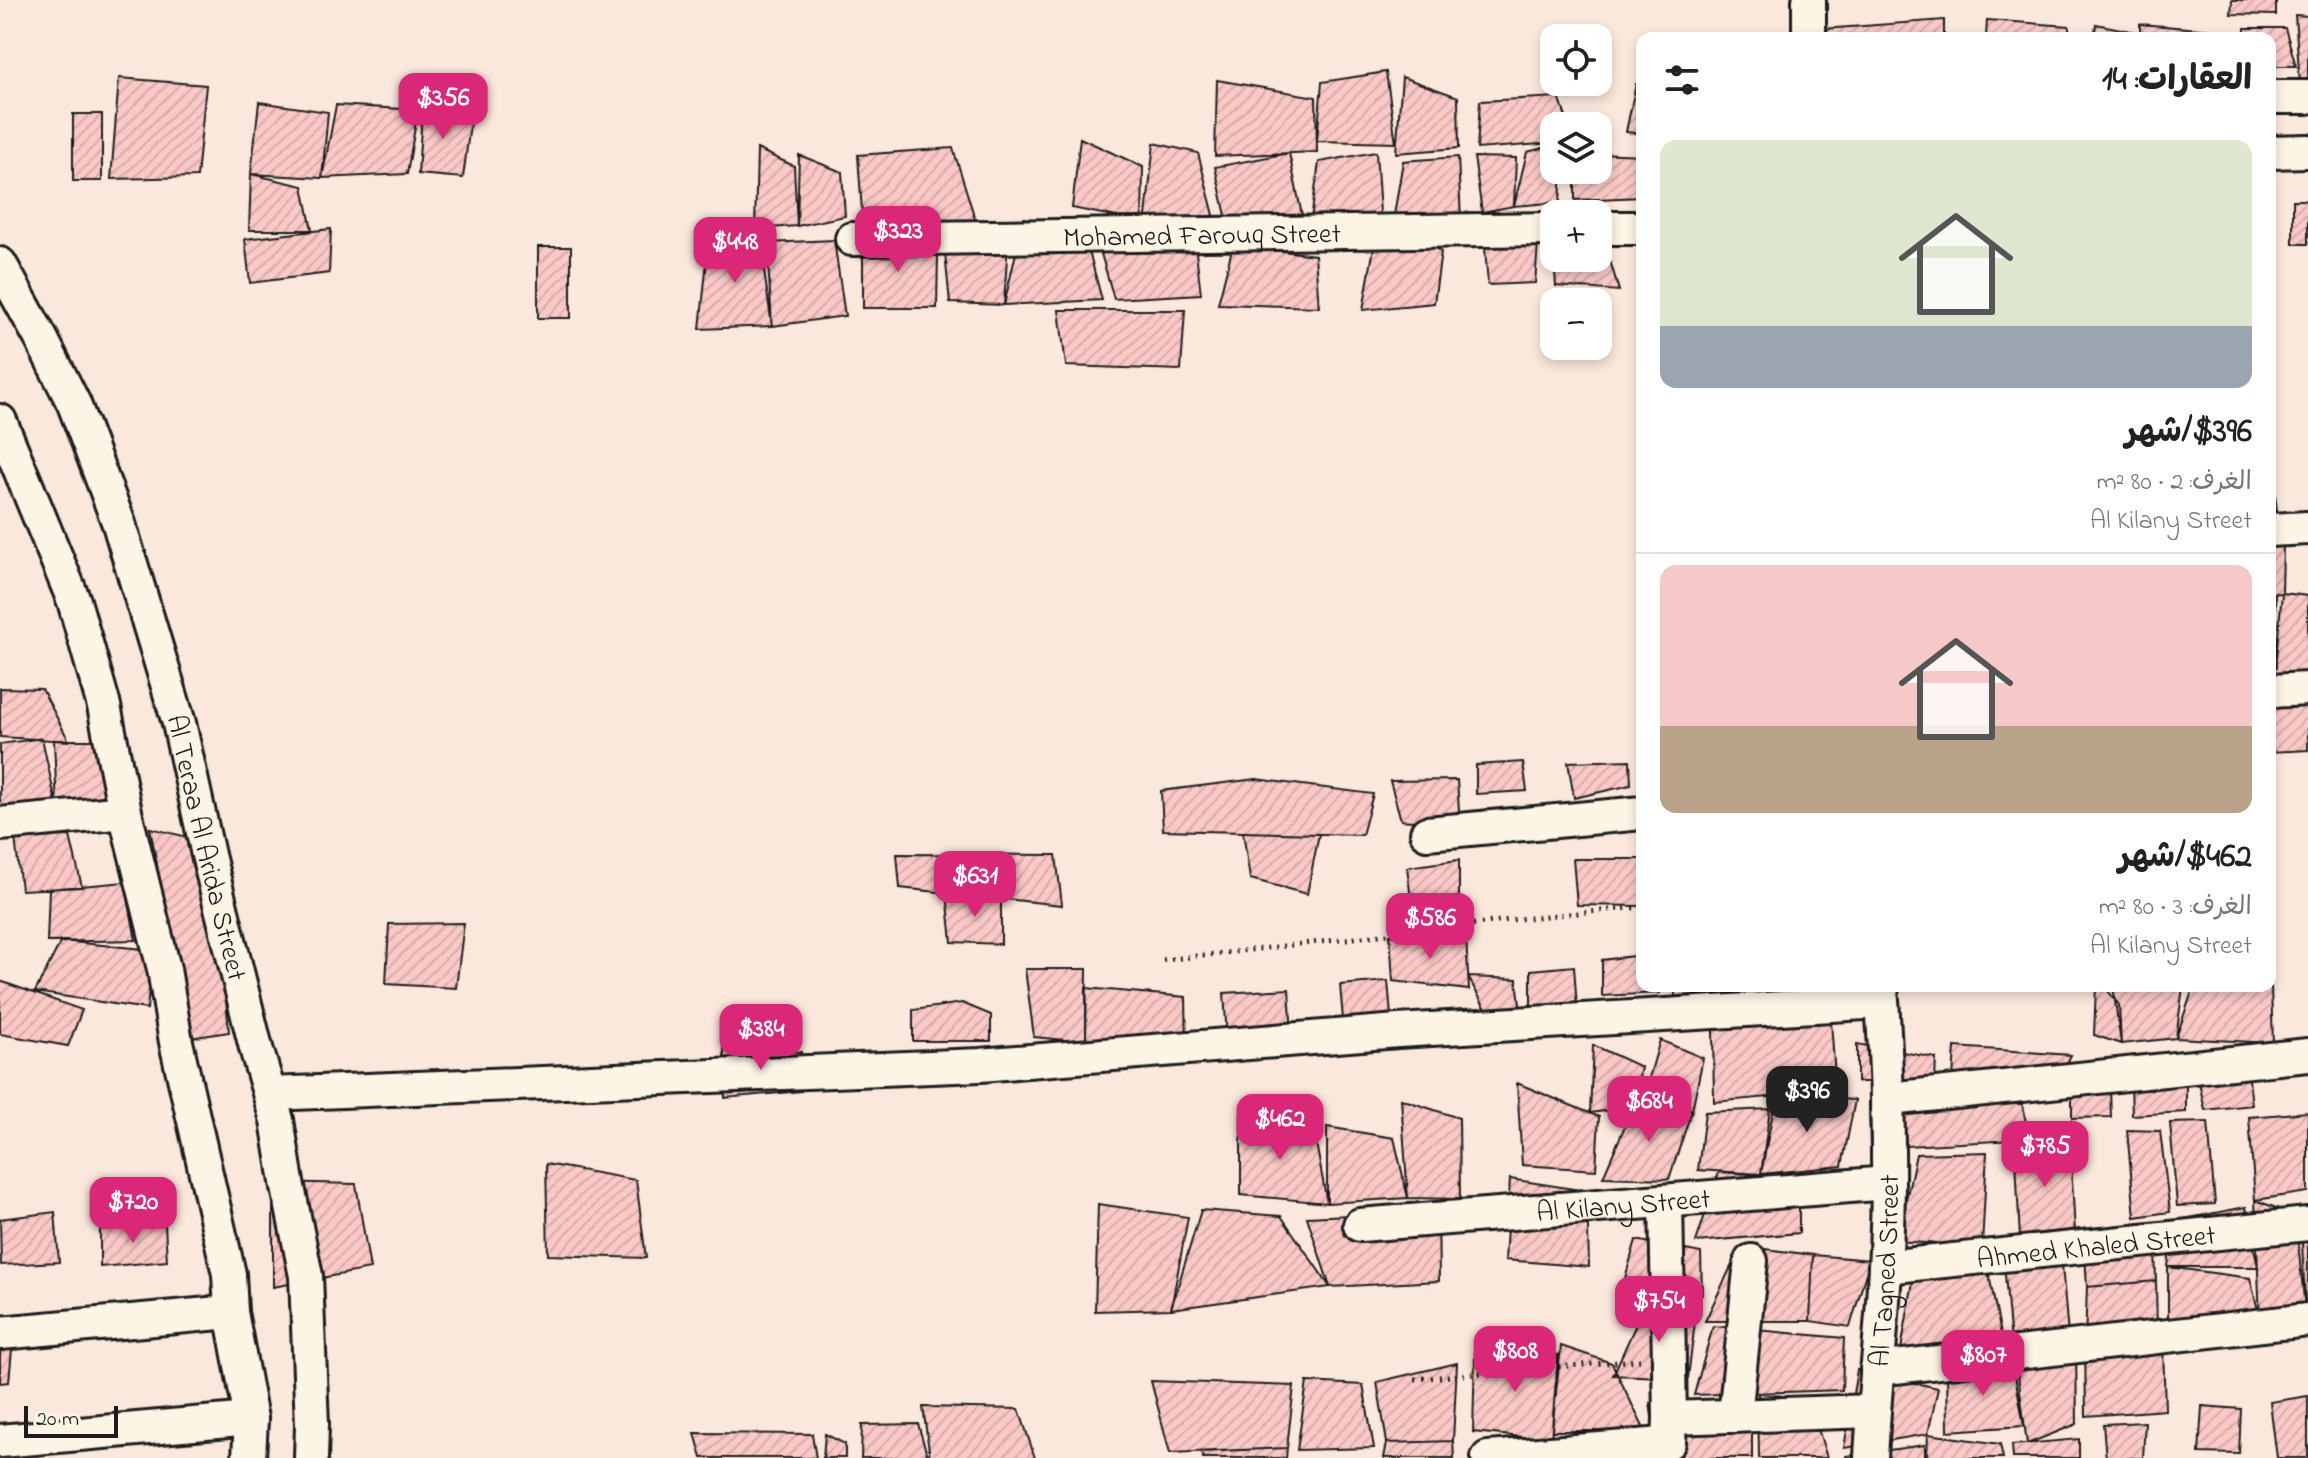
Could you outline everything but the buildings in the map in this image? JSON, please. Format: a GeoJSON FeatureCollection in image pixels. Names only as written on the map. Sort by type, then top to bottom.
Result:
{"type":"FeatureCollection","features":[{"type":"Feature","properties":{"kind":"street"},"geometry":{"type":"LineString","coordinates":[[1809,0],[1809,32]]}},
{"type":"Feature","properties":{"kind":"street"},"geometry":{"type":"LineString","coordinates":[[2276,97],[2308,97]]}},
{"type":"Feature","properties":{"kind":"street"},"geometry":{"type":"LineString","coordinates":[[2276,152],[2308,151]]}},
{"type":"Feature","properties":{"kind":"street"},"geometry":{"type":"LineString","coordinates":[[1612,228],[1636,228]]}},
{"type":"Feature","properties":{"kind":"street","name":"Mohamed Farouq Street"},"geometry":{"type":"LineString","coordinates":[[852,239],[1540,229]]}},
{"type":"Feature","properties":{"kind":"street","name":"Al Teraa Al Arida Street"},"geometry":{"type":"LineString","coordinates":[[0,264],[74,404],[119,524],[179,723],[208,855],[277,1120],[306,1276],[311,1458]]}},
{"type":"Feature","properties":{"kind":"street"},"geometry":{"type":"LineString","coordinates":[[1,428],[74,601],[104,706],[229,1274],[231,1312],[251,1419],[249,1458]]}},
{"type":"Feature","properties":{"kind":"street"},"geometry":{"type":"LineString","coordinates":[[2276,530],[2308,528]]}},
{"type":"Feature","properties":{"kind":"street"},"geometry":{"type":"LineString","coordinates":[[2276,691],[2308,689]]}},
{"type":"Feature","properties":{"kind":"street"},"geometry":{"type":"LineString","coordinates":[[0,824],[125,812]]}},
{"type":"Feature","properties":{"kind":"street"},"geometry":{"type":"LineString","coordinates":[[1427,833],[1636,814]]}},
{"type":"Feature","properties":{"kind":"street"},"geometry":{"type":"LineString","coordinates":[[270,1094],[980,1065],[1881,994]]}},
{"type":"Feature","properties":{"kind":"street","name":"Al Tagned Street"},"geometry":{"type":"LineString","coordinates":[[1871,1458],[1888,1183],[1889,1099],[1881,994]]}},
{"type":"Feature","properties":{"kind":"street"},"geometry":{"type":"LineString","coordinates":[[1889,1099],[2308,1055]]}},
{"type":"Feature","properties":{"kind":"street","name":"Al Kilany Street"},"geometry":{"type":"LineString","coordinates":[[1360,1225],[1888,1183]]}},
{"type":"Feature","properties":{"kind":"street"},"geometry":{"type":"LineString","coordinates":[[1488,1458],[1669,1442],[1666,1201]]}},
{"type":"Feature","properties":{"kind":"street","name":"Ahmed Khaled Street"},"geometry":{"type":"LineString","coordinates":[[1885,1267],[2308,1224]]}},
{"type":"Feature","properties":{"kind":"street"},"geometry":{"type":"LineString","coordinates":[[1735,1416],[1751,1261]]}},
{"type":"Feature","properties":{"kind":"street"},"geometry":{"type":"LineString","coordinates":[[0,1333],[231,1312]]}},
{"type":"Feature","properties":{"kind":"street"},"geometry":{"type":"LineString","coordinates":[[1877,1369],[2308,1320]]}},
{"type":"Feature","properties":{"kind":"street"},"geometry":{"type":"LineString","coordinates":[[1670,1418],[1873,1411]]}},
{"type":"Feature","properties":{"kind":"street"},"geometry":{"type":"LineString","coordinates":[[0,1441],[251,1419]]}},
{"type":"Feature","properties":{"kind":"path"},"geometry":{"type":"LineString","coordinates":[[1163,960],[1636,908]]}},
{"type":"Feature","properties":{"kind":"path"},"geometry":{"type":"LineString","coordinates":[[1415,1379],[1669,1358]]}}]}
